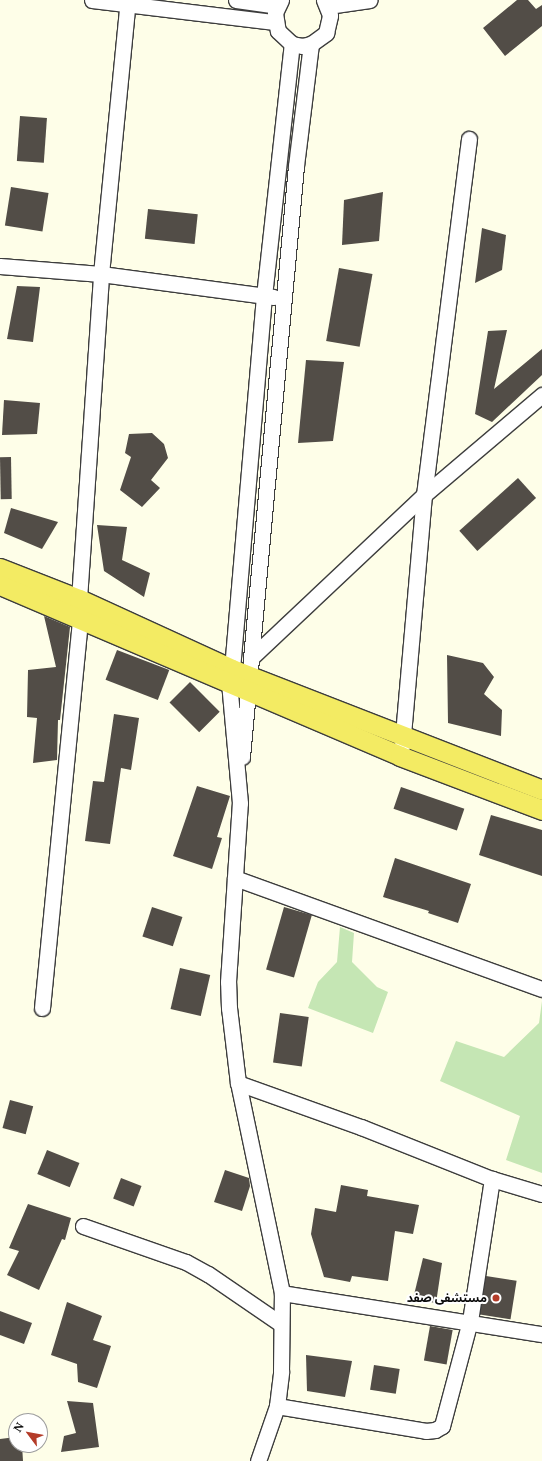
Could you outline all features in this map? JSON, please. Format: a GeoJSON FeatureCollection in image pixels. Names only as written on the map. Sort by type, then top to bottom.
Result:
{"type":"FeatureCollection","features":[{"type":"Feature","properties":{"kind":"main road"},"geometry":{"type":"LineString","coordinates":[[0,568],[79,608],[230,676],[404,737],[542,790]]}},
{"type":"Feature","properties":{"kind":"main road"},"geometry":{"type":"LineString","coordinates":[[0,585],[79,608]]}},
{"type":"Feature","properties":{"kind":"main road"},"geometry":{"type":"LineString","coordinates":[[248,683],[400,756],[542,810]]}},
{"type":"Feature","properties":{"kind":"street"},"geometry":{"type":"LineString","coordinates":[[92,0],[127,2],[275,22]]}},
{"type":"Feature","properties":{"kind":"street"},"geometry":{"type":"LineString","coordinates":[[236,0],[279,3],[275,22],[278,31],[292,44],[311,44],[320,40],[328,29],[330,15],[326,3],[370,0]]}},
{"type":"Feature","properties":{"kind":"street"},"geometry":{"type":"LineString","coordinates":[[42,1008],[79,608],[101,274],[127,2]]}},
{"type":"Feature","properties":{"kind":"street"},"geometry":{"type":"LineString","coordinates":[[240,786],[230,676],[264,296],[292,44]]}},
{"type":"Feature","properties":{"kind":"street"},"geometry":{"type":"LineString","coordinates":[[258,1461],[277,1406],[282,1293],[238,1084],[228,982],[248,683],[252,656],[296,166],[311,44]]}},
{"type":"Feature","properties":{"kind":"street"},"geometry":{"type":"LineString","coordinates":[[400,756],[404,737],[424,495],[468,139]]}},
{"type":"Feature","properties":{"kind":"street"},"geometry":{"type":"LineString","coordinates":[[279,163],[296,166]]}},
{"type":"Feature","properties":{"kind":"street"},"geometry":{"type":"LineString","coordinates":[[0,266],[101,274],[284,299]]}},
{"type":"Feature","properties":{"kind":"street"},"geometry":{"type":"LineString","coordinates":[[252,656],[424,495],[542,395]]}},
{"type":"Feature","properties":{"kind":"street"},"geometry":{"type":"LineString","coordinates":[[235,878],[542,989]]}},
{"type":"Feature","properties":{"kind":"street"},"geometry":{"type":"LineString","coordinates":[[238,1084],[361,1127],[492,1179],[542,1194]]}},
{"type":"Feature","properties":{"kind":"street"},"geometry":{"type":"LineString","coordinates":[[277,1406],[426,1431],[435,1430],[442,1426],[470,1321],[492,1179]]}},
{"type":"Feature","properties":{"kind":"street"},"geometry":{"type":"LineString","coordinates":[[83,1226],[186,1262],[208,1274],[281,1324]]}},
{"type":"Feature","properties":{"kind":"street"},"geometry":{"type":"LineString","coordinates":[[282,1293],[470,1321],[542,1334]]}},
{"type":"Feature","properties":{"kind":"green space"},"geometry":{"type":"Polygon","coordinates":[[[340,927],[354,933],[352,962],[377,987],[388,992],[373,1033],[308,1008],[318,982],[337,962],[340,927]]]}},
{"type":"Feature","properties":{"kind":"green space"},"geometry":{"type":"Polygon","coordinates":[[[542,1001],[542,1173],[506,1160],[520,1116],[440,1081],[456,1041],[504,1057],[539,1023],[542,1001]]]}},
{"type":"Feature","properties":{"kind":"building"},"geometry":{"type":"Polygon","coordinates":[[[517,0],[528,0],[536,9],[542,5],[542,26],[505,56],[483,28],[517,0]]]}},
{"type":"Feature","properties":{"kind":"building"},"geometry":{"type":"Polygon","coordinates":[[[20,116],[47,118],[44,163],[17,161],[20,116]]]}},
{"type":"Feature","properties":{"kind":"building"},"geometry":{"type":"Polygon","coordinates":[[[11,187],[49,193],[42,231],[5,226],[11,187]]]}},
{"type":"Feature","properties":{"kind":"building"},"geometry":{"type":"Polygon","coordinates":[[[383,192],[379,241],[342,245],[344,200],[383,192]]]}},
{"type":"Feature","properties":{"kind":"building"},"geometry":{"type":"Polygon","coordinates":[[[148,209],[198,214],[195,244],[145,239],[148,209]]]}},
{"type":"Feature","properties":{"kind":"building"},"geometry":{"type":"Polygon","coordinates":[[[482,228],[506,235],[502,270],[475,283],[482,228]]]}},
{"type":"Feature","properties":{"kind":"building"},"geometry":{"type":"Polygon","coordinates":[[[339,268],[372,274],[360,347],[326,341],[339,268]]]}},
{"type":"Feature","properties":{"kind":"building"},"geometry":{"type":"Polygon","coordinates":[[[17,286],[40,287],[33,342],[7,339],[17,286]]]}},
{"type":"Feature","properties":{"kind":"building"},"geometry":{"type":"Polygon","coordinates":[[[507,330],[494,389],[542,349],[542,375],[492,422],[475,414],[488,331],[507,330]]]}},
{"type":"Feature","properties":{"kind":"building"},"geometry":{"type":"Polygon","coordinates":[[[306,360],[344,362],[333,441],[298,443],[306,360]]]}},
{"type":"Feature","properties":{"kind":"building"},"geometry":{"type":"Polygon","coordinates":[[[4,400],[40,403],[37,434],[2,435],[4,400]]]}},
{"type":"Feature","properties":{"kind":"building"},"geometry":{"type":"Polygon","coordinates":[[[152,433],[164,444],[168,458],[151,480],[160,488],[142,507],[120,490],[131,457],[125,453],[129,434],[152,433]]]}},
{"type":"Feature","properties":{"kind":"building"},"geometry":{"type":"Polygon","coordinates":[[[0,457],[11,457],[12,499],[1,499],[0,457]]]}},
{"type":"Feature","properties":{"kind":"building"},"geometry":{"type":"Polygon","coordinates":[[[518,478],[536,498],[477,551],[459,531],[518,478]]]}},
{"type":"Feature","properties":{"kind":"building"},"geometry":{"type":"Polygon","coordinates":[[[11,508],[58,522],[42,549],[4,533],[11,508]]]}},
{"type":"Feature","properties":{"kind":"building"},"geometry":{"type":"Polygon","coordinates":[[[97,525],[127,527],[122,560],[150,573],[144,597],[104,571],[97,525]]]}},
{"type":"Feature","properties":{"kind":"building"},"geometry":{"type":"Polygon","coordinates":[[[44,616],[70,627],[60,720],[58,720],[57,760],[33,763],[37,718],[27,717],[28,670],[56,667],[44,616]]]}},
{"type":"Feature","properties":{"kind":"building"},"geometry":{"type":"Polygon","coordinates":[[[117,650],[169,670],[158,700],[106,680],[117,650]]]}},
{"type":"Feature","properties":{"kind":"building"},"geometry":{"type":"Polygon","coordinates":[[[447,655],[483,663],[494,677],[484,694],[502,710],[501,736],[448,723],[447,655]]]}},
{"type":"Feature","properties":{"kind":"building"},"geometry":{"type":"Polygon","coordinates":[[[190,682],[220,712],[199,732],[169,703],[190,682]]]}},
{"type":"Feature","properties":{"kind":"building"},"geometry":{"type":"Polygon","coordinates":[[[114,714],[139,718],[131,770],[121,768],[110,844],[85,841],[93,781],[104,782],[114,714]]]}},
{"type":"Feature","properties":{"kind":"building"},"geometry":{"type":"Polygon","coordinates":[[[197,786],[230,796],[217,837],[222,838],[212,869],[173,856],[197,786]]]}},
{"type":"Feature","properties":{"kind":"building"},"geometry":{"type":"Polygon","coordinates":[[[401,787],[464,809],[457,831],[394,809],[401,787]]]}},
{"type":"Feature","properties":{"kind":"building"},"geometry":{"type":"Polygon","coordinates":[[[491,815],[542,830],[542,876],[479,855],[491,815]]]}},
{"type":"Feature","properties":{"kind":"building"},"geometry":{"type":"Polygon","coordinates":[[[395,858],[471,884],[458,923],[428,913],[429,911],[383,897],[395,858]]]}},
{"type":"Feature","properties":{"kind":"building"},"geometry":{"type":"Polygon","coordinates":[[[152,907],[182,917],[173,946],[142,936],[152,907]]]}},
{"type":"Feature","properties":{"kind":"building"},"geometry":{"type":"Polygon","coordinates":[[[284,907],[312,915],[294,977],[266,969],[284,907]]]}},
{"type":"Feature","properties":{"kind":"building"},"geometry":{"type":"Polygon","coordinates":[[[180,968],[210,975],[201,1016],[171,1009],[180,968]]]}},
{"type":"Feature","properties":{"kind":"building"},"geometry":{"type":"Polygon","coordinates":[[[280,1013],[309,1017],[302,1067],[273,1063],[280,1013]]]}},
{"type":"Feature","properties":{"kind":"building"},"geometry":{"type":"Polygon","coordinates":[[[10,1100],[33,1106],[26,1134],[2,1128],[10,1100]]]}},
{"type":"Feature","properties":{"kind":"building"},"geometry":{"type":"Polygon","coordinates":[[[47,1150],[79,1163],[70,1187],[37,1174],[47,1150]]]}},
{"type":"Feature","properties":{"kind":"building"},"geometry":{"type":"Polygon","coordinates":[[[225,1170],[249,1178],[250,1186],[242,1211],[214,1202],[225,1170]]]}},
{"type":"Feature","properties":{"kind":"building"},"geometry":{"type":"Polygon","coordinates":[[[121,1178],[142,1186],[134,1206],[113,1199],[121,1178]]]}},
{"type":"Feature","properties":{"kind":"building"},"geometry":{"type":"Polygon","coordinates":[[[341,1185],[368,1190],[367,1196],[419,1205],[413,1234],[395,1231],[388,1281],[352,1276],[350,1282],[324,1277],[311,1234],[315,1208],[336,1212],[341,1185]]]}},
{"type":"Feature","properties":{"kind":"building"},"geometry":{"type":"Polygon","coordinates":[[[28,1204],[71,1218],[65,1240],[62,1239],[39,1290],[7,1275],[19,1251],[9,1248],[28,1204]]]}},
{"type":"Feature","properties":{"kind":"building"},"geometry":{"type":"Polygon","coordinates":[[[423,1258],[442,1263],[436,1303],[413,1299],[423,1258]]]}},
{"type":"Feature","properties":{"kind":"building"},"geometry":{"type":"Polygon","coordinates":[[[486,1276],[517,1281],[511,1319],[480,1315],[486,1276]]]}},
{"type":"Feature","properties":{"kind":"building"},"geometry":{"type":"Polygon","coordinates":[[[67,1302],[102,1316],[93,1340],[111,1346],[97,1388],[78,1382],[77,1364],[51,1355],[67,1302]]]}},
{"type":"Feature","properties":{"kind":"building"},"geometry":{"type":"Polygon","coordinates":[[[0,1311],[32,1323],[24,1344],[0,1335],[0,1311]]]}},
{"type":"Feature","properties":{"kind":"building"},"geometry":{"type":"Polygon","coordinates":[[[430,1326],[453,1330],[447,1364],[424,1360],[430,1326]]]}},
{"type":"Feature","properties":{"kind":"building"},"geometry":{"type":"Polygon","coordinates":[[[306,1355],[352,1361],[345,1397],[307,1391],[306,1355]]]}},
{"type":"Feature","properties":{"kind":"building"},"geometry":{"type":"Polygon","coordinates":[[[374,1365],[400,1369],[396,1394],[370,1390],[374,1365]]]}},
{"type":"Feature","properties":{"kind":"building"},"geometry":{"type":"Polygon","coordinates":[[[67,1401],[93,1403],[99,1447],[61,1452],[64,1436],[76,1433],[67,1401]]]}},
{"type":"Feature","properties":{"kind":"building"},"geometry":{"type":"Polygon","coordinates":[[[8,1438],[8,1453],[22,1453],[23,1461],[0,1461],[0,1439],[8,1438]]]}},
{"type":"Feature","properties":{"kind":"place","name":"مستشفى صفد"},"geometry":{"type":"Point","coordinates":[496,1298]}}]}
